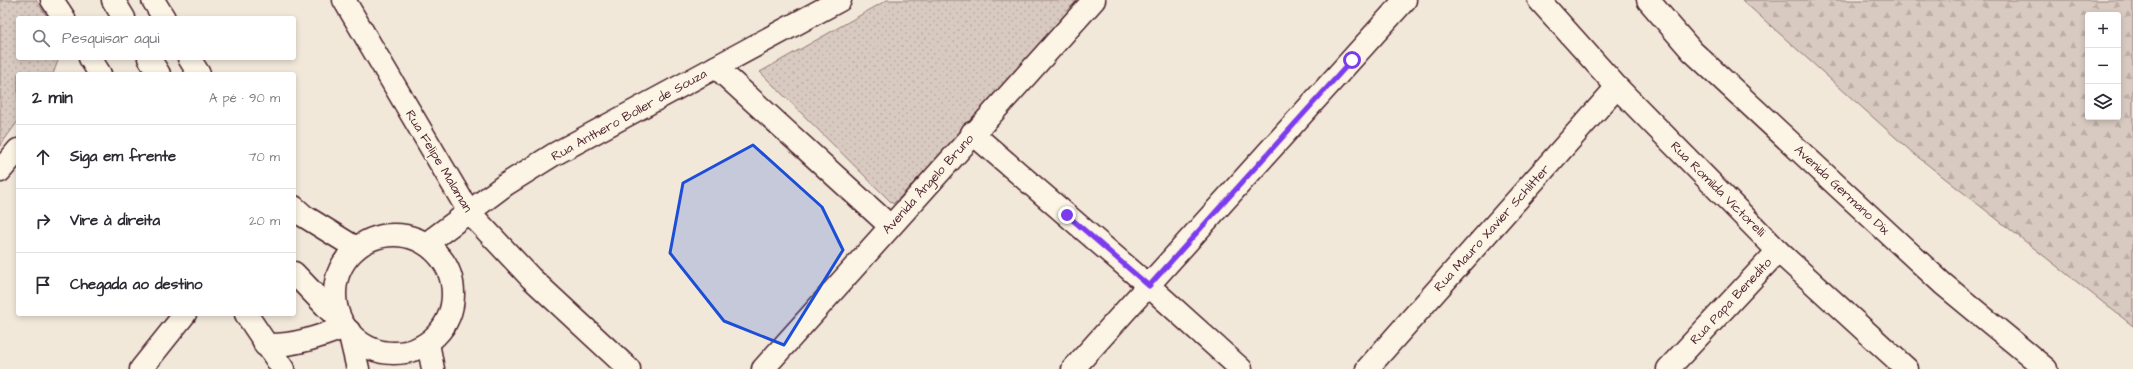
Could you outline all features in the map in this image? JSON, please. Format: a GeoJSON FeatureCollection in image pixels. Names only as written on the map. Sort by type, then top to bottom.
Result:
{"type":"FeatureCollection","features":[{"type":"Feature","properties":{"kind":"street"},"geometry":{"type":"LineString","coordinates":[[52,0],[63,16]]}},
{"type":"Feature","properties":{"kind":"street"},"geometry":{"type":"LineString","coordinates":[[113,0],[123,16]]}},
{"type":"Feature","properties":{"kind":"street"},"geometry":{"type":"LineString","coordinates":[[153,0],[163,16]]}},
{"type":"Feature","properties":{"kind":"street","name":"Rua Anthero Boller de Souza"},"geometry":{"type":"LineString","coordinates":[[426,244],[505,185],[553,155],[716,67],[808,8],[840,0]]}},
{"type":"Feature","properties":{"kind":"street","name":"Avenida Ângelo Bruno"},"geometry":{"type":"LineString","coordinates":[[763,369],[972,133],[1094,0]]}},
{"type":"Feature","properties":{"kind":"street"},"geometry":{"type":"LineString","coordinates":[[1073,369],[1405,0]]}},
{"type":"Feature","properties":{"kind":"street","name":"Rua Romilda Victorelli"},"geometry":{"type":"LineString","coordinates":[[1540,0],[1617,87],[1778,251],[1907,369]]}},
{"type":"Feature","properties":{"kind":"street","name":"Avenida Germano Dix"},"geometry":{"type":"LineString","coordinates":[[1648,0],[1704,62],[1943,284],[2046,369]]}},
{"type":"Feature","properties":{"kind":"street","name":"Rua Felipe Malaman"},"geometry":{"type":"LineString","coordinates":[[346,1],[468,212],[531,278],[629,369]]}},
{"type":"Feature","properties":{"kind":"street"},"geometry":{"type":"LineString","coordinates":[[150,60],[158,72]]}},
{"type":"Feature","properties":{"kind":"street"},"geometry":{"type":"LineString","coordinates":[[190,60],[198,72]]}},
{"type":"Feature","properties":{"kind":"street"},"geometry":{"type":"LineString","coordinates":[[716,67],[890,226]]}},
{"type":"Feature","properties":{"kind":"street","name":"Rua Mauro Xavier Schlitter"},"geometry":{"type":"LineString","coordinates":[[1367,369],[1617,87]]}},
{"type":"Feature","properties":{"kind":"street"},"geometry":{"type":"LineString","coordinates":[[972,133],[1149,286],[1241,369]]}},
{"type":"Feature","properties":{"kind":"street"},"geometry":{"type":"LineString","coordinates":[[0,172],[16,152]]}},
{"type":"Feature","properties":{"kind":"street"},"geometry":{"type":"LineString","coordinates":[[296,209],[304,216],[356,248]]}},
{"type":"Feature","properties":{"kind":"street"},"geometry":{"type":"LineString","coordinates":[[296,275],[345,327],[354,339],[371,350],[391,354],[410,352],[428,343],[442,329],[451,312],[454,292],[450,273],[440,256],[426,244],[410,236],[391,234],[374,238],[356,248],[343,264],[336,283],[336,303],[345,327],[358,369]]}},
{"type":"Feature","properties":{"kind":"street","name":"Rua Papa Benedito"},"geometry":{"type":"LineString","coordinates":[[1668,369],[1778,251]]}},
{"type":"Feature","properties":{"kind":"street"},"geometry":{"type":"LineString","coordinates":[[142,369],[183,316]]}},
{"type":"Feature","properties":{"kind":"street"},"geometry":{"type":"LineString","coordinates":[[247,316],[265,345],[283,369]]}},
{"type":"Feature","properties":{"kind":"street"},"geometry":{"type":"LineString","coordinates":[[265,345],[302,342],[345,327]]}},
{"type":"Feature","properties":{"kind":"street"},"geometry":{"type":"LineString","coordinates":[[428,343],[433,369]]}},
{"type":"Feature","properties":{"kind":"highlighted area"},"geometry":{"type":"Polygon","coordinates":[[[753,145],[822,207],[843,250],[784,345],[724,321],[670,253],[683,183],[753,145]]]}},
{"type":"Feature","properties":{"kind":"green space"},"geometry":{"type":"Polygon","coordinates":[[[0,0],[36,0],[47,16],[16,16],[16,60],[58,60],[54,72],[16,72],[16,124],[0,146],[0,0]]]}},
{"type":"Feature","properties":{"kind":"green space"},"geometry":{"type":"Polygon","coordinates":[[[887,0],[1090,0],[893,204],[760,72],[887,0]]]}},
{"type":"Feature","properties":{"kind":"green space"},"geometry":{"type":"Polygon","coordinates":[[[1742,0],[2133,0],[2133,326],[1914,154],[1742,0]]]}},
{"type":"Feature","properties":{"kind":"route"},"geometry":{"type":"LineString","coordinates":[[1067,215],[1149,286],[1352,60]]}}]}
